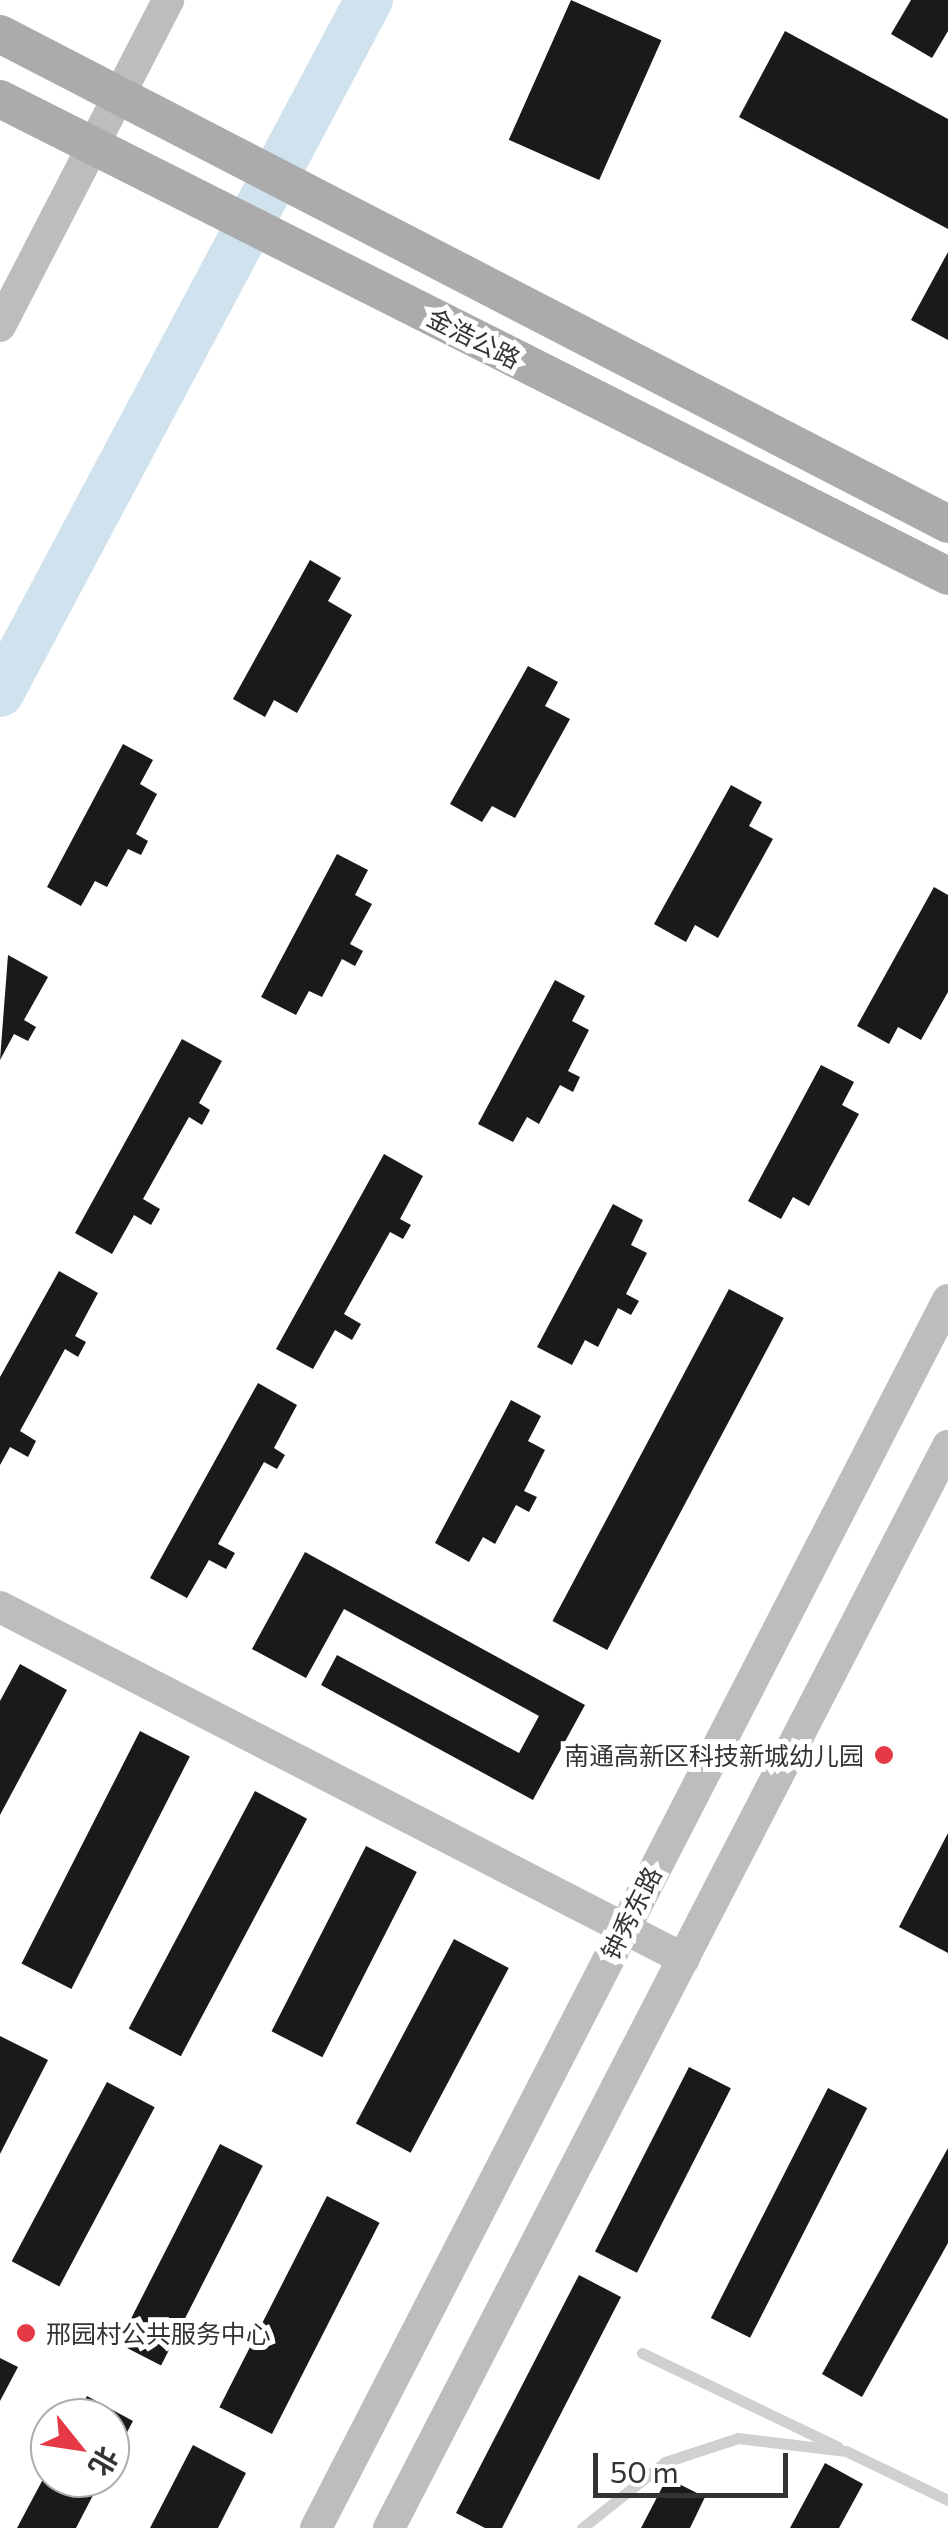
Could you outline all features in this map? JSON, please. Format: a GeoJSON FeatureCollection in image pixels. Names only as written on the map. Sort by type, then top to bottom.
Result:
{"type":"FeatureCollection","features":[{"type":"Feature","properties":{"kind":"main road"},"geometry":{"type":"LineString","coordinates":[[0,326],[168,0]]}},
{"type":"Feature","properties":{"kind":"main road"},"geometry":{"type":"LineString","coordinates":[[0,34],[948,524]]}},
{"type":"Feature","properties":{"kind":"main road","name":"金浩公路"},"geometry":{"type":"LineString","coordinates":[[0,98],[220,214],[948,576]]}},
{"type":"Feature","properties":{"kind":"main road","name":"钟秀东路"},"geometry":{"type":"LineString","coordinates":[[316,2528],[948,1300]]}},
{"type":"Feature","properties":{"kind":"main road"},"geometry":{"type":"LineString","coordinates":[[389,2528],[948,1446]]}},
{"type":"Feature","properties":{"kind":"main road"},"geometry":{"type":"LineString","coordinates":[[0,1607],[684,1959]]}},
{"type":"Feature","properties":{"kind":"lane"},"geometry":{"type":"LineString","coordinates":[[642,2353],[948,2500]]}},
{"type":"Feature","properties":{"kind":"lane"},"geometry":{"type":"LineString","coordinates":[[582,2528],[665,2462],[738,2438],[846,2450]]}},
{"type":"Feature","properties":{"kind":"building"},"geometry":{"type":"Polygon","coordinates":[[[571,0],[661,40],[599,180],[509,140],[571,0]]]}},
{"type":"Feature","properties":{"kind":"building"},"geometry":{"type":"Polygon","coordinates":[[[911,0],[948,0],[948,31],[932,58],[891,34],[911,0]]]}},
{"type":"Feature","properties":{"kind":"building"},"geometry":{"type":"Polygon","coordinates":[[[785,31],[948,119],[948,229],[739,117],[785,31]]]}},
{"type":"Feature","properties":{"kind":"building"},"geometry":{"type":"Polygon","coordinates":[[[948,252],[948,340],[911,320],[948,252]]]}},
{"type":"Feature","properties":{"kind":"building"},"geometry":{"type":"Polygon","coordinates":[[[310,560],[341,578],[328,601],[352,615],[297,713],[274,700],[265,717],[233,699],[310,560]]]}},
{"type":"Feature","properties":{"kind":"building"},"geometry":{"type":"Polygon","coordinates":[[[528,666],[558,682],[545,706],[570,719],[515,818],[492,806],[482,822],[450,804],[528,666]]]}},
{"type":"Feature","properties":{"kind":"building"},"geometry":{"type":"Polygon","coordinates":[[[123,744],[153,760],[140,784],[157,794],[136,834],[148,841],[141,855],[128,849],[107,887],[95,881],[81,906],[47,887],[123,744]]]}},
{"type":"Feature","properties":{"kind":"building"},"geometry":{"type":"Polygon","coordinates":[[[731,785],[762,802],[749,826],[773,839],[718,938],[695,925],[686,942],[654,924],[731,785]]]}},
{"type":"Feature","properties":{"kind":"building"},"geometry":{"type":"Polygon","coordinates":[[[337,854],[368,870],[355,895],[372,904],[350,944],[363,951],[355,966],[342,959],[322,997],[309,991],[296,1015],[261,997],[337,854]]]}},
{"type":"Feature","properties":{"kind":"building"},"geometry":{"type":"Polygon","coordinates":[[[934,887],[948,895],[948,992],[921,1040],[898,1027],[889,1044],[857,1026],[934,887]]]}},
{"type":"Feature","properties":{"kind":"building"},"geometry":{"type":"Polygon","coordinates":[[[8,955],[48,977],[24,1020],[36,1027],[28,1041],[14,1034],[0,1060],[8,955]]]}},
{"type":"Feature","properties":{"kind":"building"},"geometry":{"type":"Polygon","coordinates":[[[555,980],[585,996],[572,1021],[589,1030],[568,1071],[580,1077],[573,1092],[560,1085],[539,1124],[527,1117],[513,1142],[478,1124],[555,980]]]}},
{"type":"Feature","properties":{"kind":"building"},"geometry":{"type":"Polygon","coordinates":[[[182,1039],[222,1061],[199,1103],[210,1110],[202,1125],[189,1117],[143,1199],[160,1209],[151,1225],[134,1215],[112,1254],[75,1233],[182,1039]]]}},
{"type":"Feature","properties":{"kind":"building"},"geometry":{"type":"Polygon","coordinates":[[[821,1065],[854,1082],[842,1105],[859,1114],[809,1206],[793,1197],[781,1219],[748,1201],[821,1065]]]}},
{"type":"Feature","properties":{"kind":"building"},"geometry":{"type":"Polygon","coordinates":[[[384,1154],[423,1176],[400,1219],[411,1225],[403,1239],[390,1232],[344,1314],[361,1324],[352,1340],[335,1330],[313,1369],[276,1349],[384,1154]]]}},
{"type":"Feature","properties":{"kind":"building"},"geometry":{"type":"Polygon","coordinates":[[[613,1204],[643,1220],[631,1245],[647,1253],[626,1294],[639,1301],[631,1315],[618,1308],[598,1347],[585,1340],[572,1365],[537,1347],[613,1204]]]}},
{"type":"Feature","properties":{"kind":"building"},"geometry":{"type":"Polygon","coordinates":[[[59,1271],[98,1293],[75,1336],[86,1342],[78,1357],[65,1349],[20,1431],[36,1441],[28,1457],[10,1447],[0,1465],[0,1377],[59,1271]]]}},
{"type":"Feature","properties":{"kind":"building"},"geometry":{"type":"Polygon","coordinates":[[[729,1289],[784,1318],[607,1650],[552,1621],[729,1289]]]}},
{"type":"Feature","properties":{"kind":"building"},"geometry":{"type":"Polygon","coordinates":[[[258,1383],[297,1405],[274,1448],[285,1455],[277,1469],[264,1462],[218,1544],[235,1553],[226,1569],[209,1560],[187,1598],[150,1578],[258,1383]]]}},
{"type":"Feature","properties":{"kind":"building"},"geometry":{"type":"Polygon","coordinates":[[[511,1400],[541,1416],[528,1441],[545,1450],[524,1491],[537,1497],[529,1512],[516,1505],[495,1544],[483,1537],[469,1562],[435,1543],[511,1400]]]}},
{"type":"Feature","properties":{"kind":"building"},"geometry":{"type":"Polygon","coordinates":[[[305,1552],[585,1705],[533,1800],[321,1685],[337,1655],[519,1753],[539,1716],[344,1609],[306,1678],[252,1649],[305,1552]]]}},
{"type":"Feature","properties":{"kind":"building"},"geometry":{"type":"Polygon","coordinates":[[[20,1664],[67,1690],[0,1815],[0,1701],[20,1664]]]}},
{"type":"Feature","properties":{"kind":"building"},"geometry":{"type":"Polygon","coordinates":[[[140,1731],[190,1756],[71,1989],[22,1964],[140,1731]]]}},
{"type":"Feature","properties":{"kind":"building"},"geometry":{"type":"Polygon","coordinates":[[[255,1791],[307,1819],[181,2056],[129,2029],[255,1791]]]}},
{"type":"Feature","properties":{"kind":"building"},"geometry":{"type":"Polygon","coordinates":[[[948,1833],[948,1953],[899,1927],[948,1833]]]}},
{"type":"Feature","properties":{"kind":"building"},"geometry":{"type":"Polygon","coordinates":[[[366,1846],[417,1872],[322,2057],[272,2031],[366,1846]]]}},
{"type":"Feature","properties":{"kind":"building"},"geometry":{"type":"Polygon","coordinates":[[[454,1939],[509,1968],[411,2153],[356,2124],[454,1939]]]}},
{"type":"Feature","properties":{"kind":"building"},"geometry":{"type":"Polygon","coordinates":[[[0,2036],[48,2060],[0,2154],[0,2036]]]}},
{"type":"Feature","properties":{"kind":"building"},"geometry":{"type":"Polygon","coordinates":[[[689,2067],[731,2088],[637,2273],[595,2251],[689,2067]]]}},
{"type":"Feature","properties":{"kind":"building"},"geometry":{"type":"Polygon","coordinates":[[[107,2082],[155,2107],[59,2287],[12,2261],[107,2082]]]}},
{"type":"Feature","properties":{"kind":"building"},"geometry":{"type":"Polygon","coordinates":[[[828,2088],[867,2108],[750,2338],[711,2318],[828,2088]]]}},
{"type":"Feature","properties":{"kind":"building"},"geometry":{"type":"Polygon","coordinates":[[[220,2144],[263,2166],[161,2365],[118,2344],[220,2144]]]}},
{"type":"Feature","properties":{"kind":"building"},"geometry":{"type":"Polygon","coordinates":[[[948,2148],[948,2243],[862,2397],[822,2374],[948,2148]]]}},
{"type":"Feature","properties":{"kind":"building"},"geometry":{"type":"Polygon","coordinates":[[[327,2196],[380,2223],[272,2434],[219,2407],[327,2196]]]}},
{"type":"Feature","properties":{"kind":"building"},"geometry":{"type":"Polygon","coordinates":[[[579,2275],[621,2297],[502,2528],[485,2528],[456,2513],[579,2275]]]}},
{"type":"Feature","properties":{"kind":"building"},"geometry":{"type":"Polygon","coordinates":[[[0,2358],[18,2367],[0,2401],[0,2358]]]}},
{"type":"Feature","properties":{"kind":"building"},"geometry":{"type":"Polygon","coordinates":[[[193,2445],[246,2473],[218,2528],[150,2528],[193,2445]]]}},
{"type":"Feature","properties":{"kind":"building"},"geometry":{"type":"Polygon","coordinates":[[[825,2463],[863,2484],[839,2528],[790,2528],[825,2463]]]}},
{"type":"Feature","properties":{"kind":"building"},"geometry":{"type":"Polygon","coordinates":[[[667,2478],[705,2497],[690,2528],[641,2528],[667,2478]]]}},
{"type":"Feature","properties":{"kind":"building"},"geometry":{"type":"Polygon","coordinates":[[[33,2498],[92,2498],[76,2528],[17,2528],[33,2498]]]}},
{"type":"Feature","properties":{"kind":"waterway"},"geometry":{"type":"LineString","coordinates":[[0,693],[369,0]]}},
{"type":"Feature","properties":{"kind":"place","name":"南通高新区科技新城幼儿园"},"geometry":{"type":"Point","coordinates":[884,1755]}},
{"type":"Feature","properties":{"kind":"place","name":"邢园村公共服务中心"},"geometry":{"type":"Point","coordinates":[26,2333]}}]}
